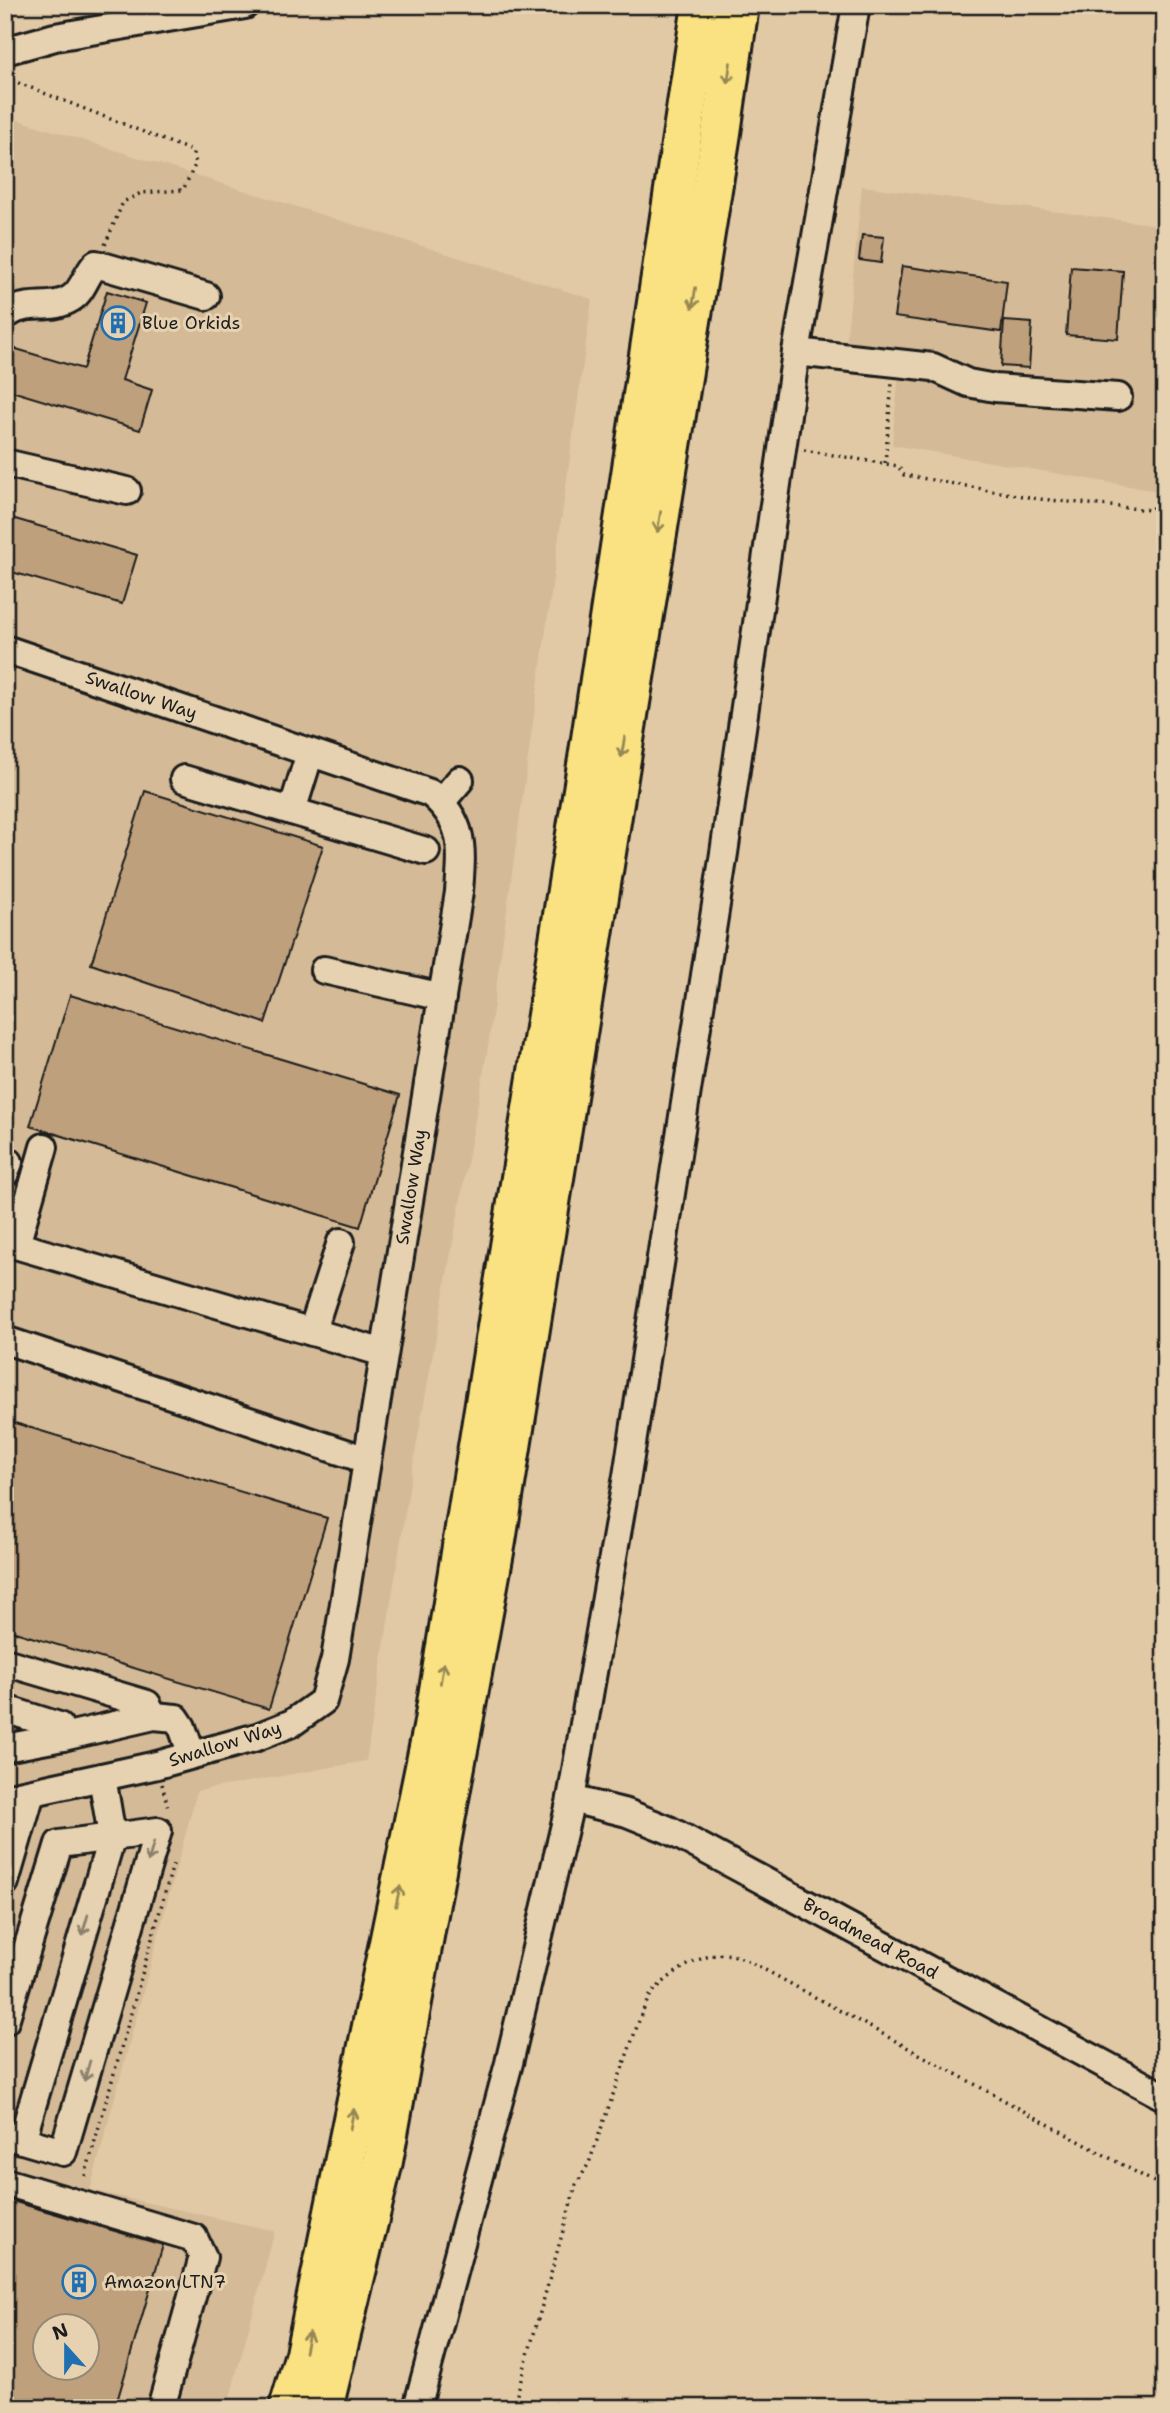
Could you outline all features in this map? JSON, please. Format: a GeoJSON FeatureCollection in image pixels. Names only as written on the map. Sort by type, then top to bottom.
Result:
{"type":"FeatureCollection","features":[{"type":"Feature","properties":{"kind":"highway"},"geometry":{"type":"LineString","coordinates":[[289,2408],[305,2354],[433,1728],[588,759],[702,5]]}},
{"type":"Feature","properties":{"kind":"highway"},"geometry":{"type":"LineString","coordinates":[[323,2408],[383,2161],[496,1541],[717,159],[738,5]]}},
{"type":"Feature","properties":{"kind":"street"},"geometry":{"type":"LineString","coordinates":[[5,51],[55,37],[245,5]]}},
{"type":"Feature","properties":{"kind":"street"},"geometry":{"type":"LineString","coordinates":[[417,2408],[509,2063],[570,1799],[627,1476],[724,853],[796,352],[856,5]]}},
{"type":"Feature","properties":{"kind":"street"},"geometry":{"type":"LineString","coordinates":[[5,315],[22,307],[46,307],[70,299],[81,288],[87,273],[100,264],[206,296]]}},
{"type":"Feature","properties":{"kind":"street"},"geometry":{"type":"LineString","coordinates":[[796,352],[933,367],[968,383],[995,388],[1118,397]]}},
{"type":"Feature","properties":{"kind":"street"},"geometry":{"type":"LineString","coordinates":[[5,463],[127,491]]}},
{"type":"Feature","properties":{"kind":"street","name":"Swallow Way"},"geometry":{"type":"LineString","coordinates":[[5,649],[430,793],[453,816],[462,854],[459,892],[334,1659],[323,1700],[292,1723],[257,1737],[157,1765],[18,1796]]}},
{"type":"Feature","properties":{"kind":"street"},"geometry":{"type":"LineString","coordinates":[[292,811],[310,753]]}},
{"type":"Feature","properties":{"kind":"street"},"geometry":{"type":"LineString","coordinates":[[184,779],[426,851]]}},
{"type":"Feature","properties":{"kind":"street"},"geometry":{"type":"LineString","coordinates":[[441,802],[460,780]]}},
{"type":"Feature","properties":{"kind":"street"},"geometry":{"type":"LineString","coordinates":[[324,970],[442,997]]}},
{"type":"Feature","properties":{"kind":"street"},"geometry":{"type":"LineString","coordinates":[[44,1147],[10,1244],[384,1353]]}},
{"type":"Feature","properties":{"kind":"street"},"geometry":{"type":"LineString","coordinates":[[312,1332],[341,1241]]}},
{"type":"Feature","properties":{"kind":"street"},"geometry":{"type":"LineString","coordinates":[[5,1340],[366,1460]]}},
{"type":"Feature","properties":{"kind":"street"},"geometry":{"type":"LineString","coordinates":[[5,1662],[147,1704],[154,1716]]}},
{"type":"Feature","properties":{"kind":"street"},"geometry":{"type":"LineString","coordinates":[[5,1709],[59,1726],[63,1737]]}},
{"type":"Feature","properties":{"kind":"street"},"geometry":{"type":"LineString","coordinates":[[5,1748],[154,1716],[176,1718],[192,1755]]}},
{"type":"Feature","properties":{"kind":"street"},"geometry":{"type":"LineString","coordinates":[[5,2021],[58,1844],[112,1836],[158,1831],[64,2152],[14,2137],[112,1836],[102,1777]]}},
{"type":"Feature","properties":{"kind":"street"},"geometry":{"type":"LineString","coordinates":[[5,1882],[18,1796]]}},
{"type":"Feature","properties":{"kind":"street","name":"Broadmead Road"},"geometry":{"type":"LineString","coordinates":[[570,1799],[627,1813],[669,1830],[1165,2097]]}},
{"type":"Feature","properties":{"kind":"street"},"geometry":{"type":"LineString","coordinates":[[5,2182],[194,2238],[203,2257],[161,2408]]}},
{"type":"Feature","properties":{"kind":"path"},"geometry":{"type":"LineString","coordinates":[[5,74],[11,80],[192,151],[196,163],[183,190],[141,193],[123,202],[100,264]]}},
{"type":"Feature","properties":{"kind":"path"},"geometry":{"type":"LineString","coordinates":[[5,82],[11,80]]}},
{"type":"Feature","properties":{"kind":"path"},"geometry":{"type":"LineString","coordinates":[[885,463],[894,363]]}},
{"type":"Feature","properties":{"kind":"path"},"geometry":{"type":"LineString","coordinates":[[804,451],[885,463],[898,466],[904,475],[1039,499],[1150,510],[1165,497]]}},
{"type":"Feature","properties":{"kind":"path"},"geometry":{"type":"LineString","coordinates":[[157,1765],[172,1825],[158,1831]]}},
{"type":"Feature","properties":{"kind":"path"},"geometry":{"type":"LineString","coordinates":[[85,2176],[175,1858]]}},
{"type":"Feature","properties":{"kind":"path"},"geometry":{"type":"LineString","coordinates":[[513,2408],[576,2185],[589,2163],[641,2015],[653,1992],[674,1974],[707,1958],[731,1955],[758,1966],[1165,2188]]}},
{"type":"Feature","properties":{"kind":"shaded area"},"geometry":{"type":"Polygon","coordinates":[[[12,118],[592,299],[487,1053],[411,1476],[366,1761],[197,1791],[90,2190],[275,2231],[227,2408],[5,2408],[5,119],[12,118]]]}},
{"type":"Feature","properties":{"kind":"shaded area"},"geometry":{"type":"Polygon","coordinates":[[[862,186],[1165,226],[1163,492],[892,445],[899,373],[846,345],[862,186]]]}},
{"type":"Feature","properties":{"kind":"building"},"geometry":{"type":"Polygon","coordinates":[[[862,235],[884,237],[881,263],[859,260],[862,235]]]}},
{"type":"Feature","properties":{"kind":"building"},"geometry":{"type":"Polygon","coordinates":[[[902,266],[1007,281],[1001,332],[894,317],[902,266]]]}},
{"type":"Feature","properties":{"kind":"building"},"geometry":{"type":"Polygon","coordinates":[[[1071,267],[1123,271],[1118,339],[1066,335],[1071,267]]]}},
{"type":"Feature","properties":{"kind":"building"},"geometry":{"type":"Polygon","coordinates":[[[107,291],[146,303],[122,380],[152,390],[140,430],[5,389],[5,372],[13,348],[83,369],[107,291]]]}},
{"type":"Feature","properties":{"kind":"building"},"geometry":{"type":"Polygon","coordinates":[[[1004,321],[1032,323],[1029,368],[1001,366],[1004,321]]]}},
{"type":"Feature","properties":{"kind":"building"},"geometry":{"type":"Polygon","coordinates":[[[5,516],[137,555],[122,604],[5,570],[5,516]]]}},
{"type":"Feature","properties":{"kind":"building"},"geometry":{"type":"Polygon","coordinates":[[[145,791],[323,846],[265,1023],[91,964],[145,791]]]}},
{"type":"Feature","properties":{"kind":"building"},"geometry":{"type":"Polygon","coordinates":[[[70,995],[400,1095],[360,1227],[30,1126],[70,995]]]}},
{"type":"Feature","properties":{"kind":"building"},"geometry":{"type":"Polygon","coordinates":[[[5,1420],[327,1518],[269,1709],[5,1629],[5,1420]]]}},
{"type":"Feature","properties":{"kind":"building","name":"Amazon LTN7"},"geometry":{"type":"Polygon","coordinates":[[[5,2199],[163,2245],[115,2408],[5,2408],[5,2199]]]}},
{"type":"Feature","properties":{"kind":"place","name":"Blue Orkids"},"geometry":{"type":"Point","coordinates":[118,323]}},
{"type":"Feature","properties":{"kind":"place","name":"Amazon LTN7"},"geometry":{"type":"Point","coordinates":[79,2282]}}]}
